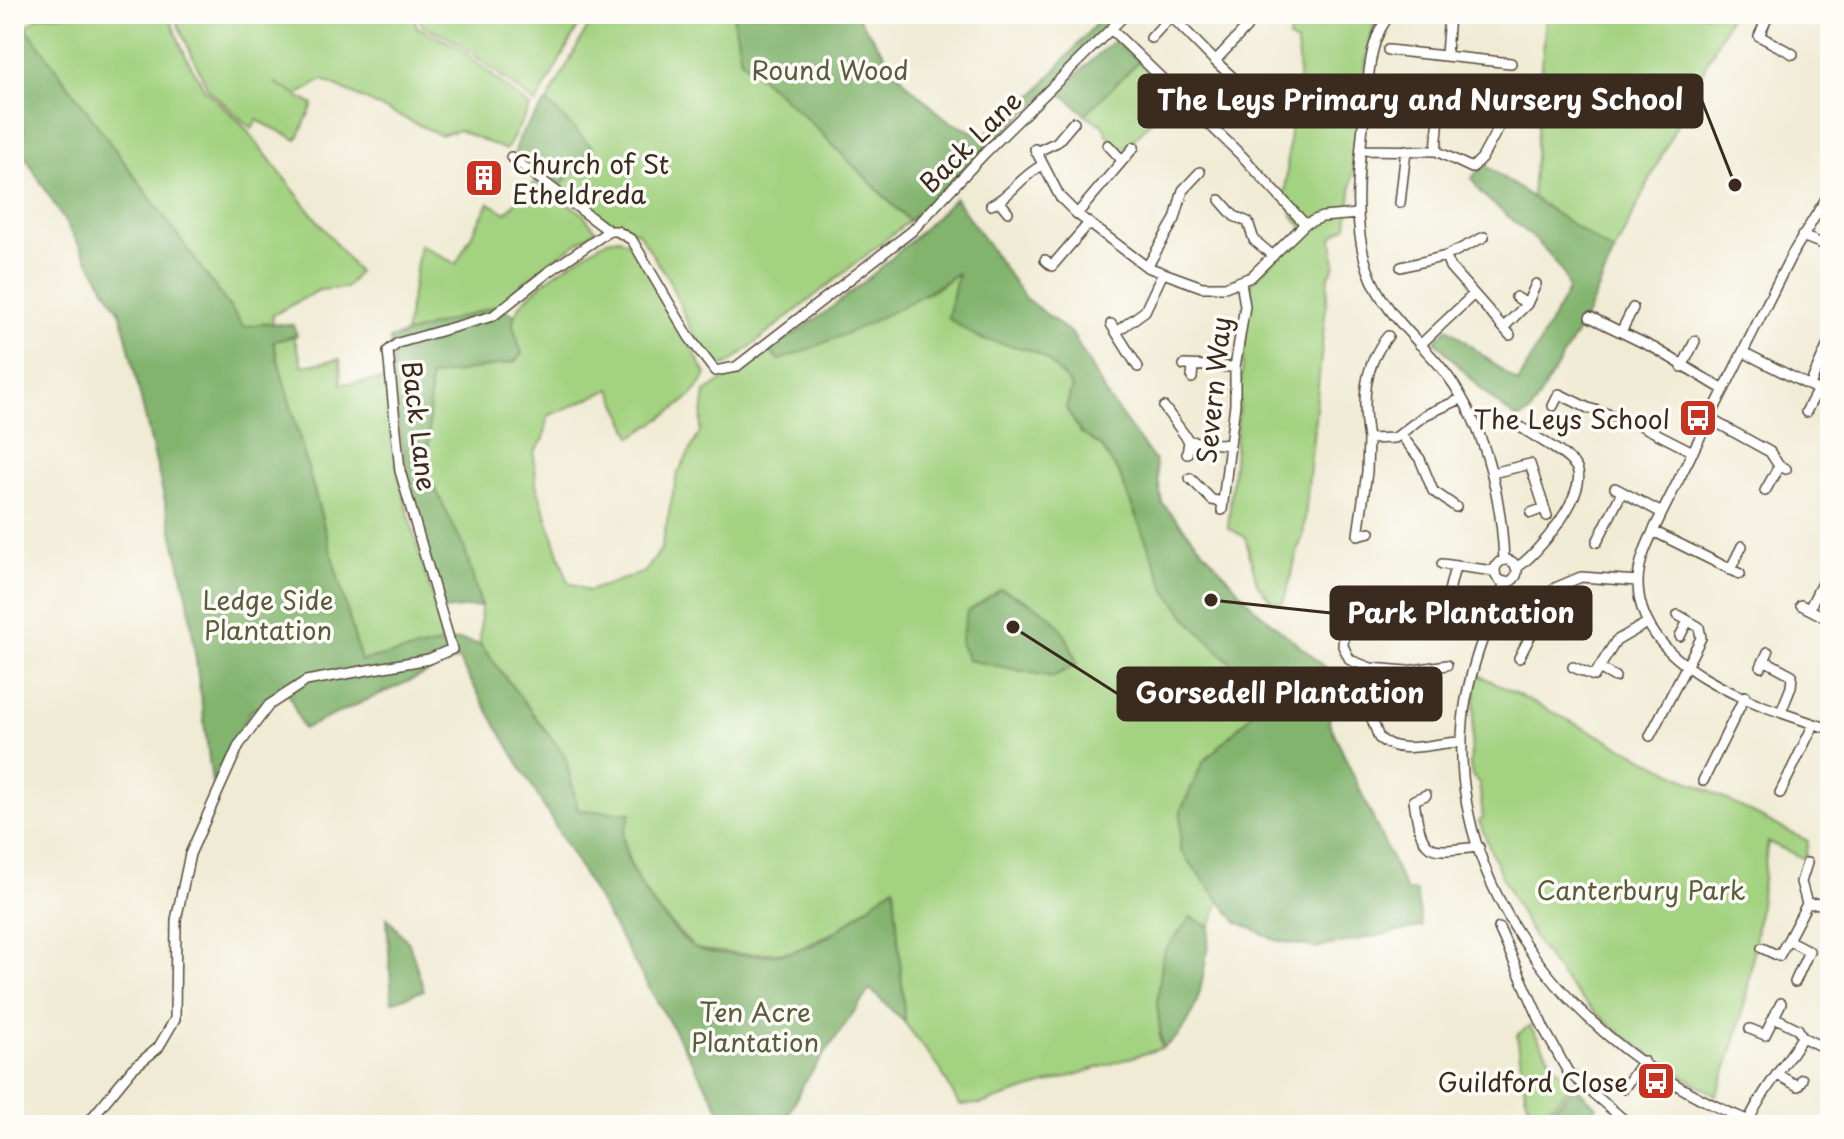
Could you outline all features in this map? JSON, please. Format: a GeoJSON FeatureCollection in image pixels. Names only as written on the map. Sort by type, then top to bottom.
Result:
{"type":"FeatureCollection","features":[{"type":"Feature","properties":{"kind":"street"},"geometry":{"type":"LineString","coordinates":[[1126,14],[1113,31],[1244,158],[1305,224]]}},
{"type":"Feature","properties":{"kind":"street"},"geometry":{"type":"LineString","coordinates":[[1215,61],[1238,38],[1253,14]]}},
{"type":"Feature","properties":{"kind":"street"},"geometry":{"type":"LineString","coordinates":[[1446,55],[1449,14]]}},
{"type":"Feature","properties":{"kind":"street"},"geometry":{"type":"LineString","coordinates":[[1769,14],[1759,36],[1793,54]]}},
{"type":"Feature","properties":{"kind":"street"},"geometry":{"type":"LineString","coordinates":[[1151,38],[1172,15],[1242,86],[1289,94]]}},
{"type":"Feature","properties":{"kind":"street"},"geometry":{"type":"LineString","coordinates":[[1387,16],[1372,58],[1361,150],[1358,214],[1362,251],[1373,284],[1388,309],[1447,375],[1480,438],[1492,473],[1504,560]]}},
{"type":"Feature","properties":{"kind":"street","name":"Back Lane"},"geometry":{"type":"LineString","coordinates":[[86,1125],[132,1069],[158,1048],[175,1019],[176,920],[190,854],[239,745],[269,705],[306,681],[429,659],[452,649],[400,471],[388,351],[398,343],[493,316],[547,273],[609,231],[617,231],[632,240],[689,337],[715,371],[736,367],[912,231],[985,153],[1113,31]]}},
{"type":"Feature","properties":{"kind":"street"},"geometry":{"type":"LineString","coordinates":[[1388,50],[1511,63]]}},
{"type":"Feature","properties":{"kind":"street"},"geometry":{"type":"LineString","coordinates":[[1288,107],[1292,80]]}},
{"type":"Feature","properties":{"kind":"street"},"geometry":{"type":"LineString","coordinates":[[1406,112],[1440,109],[1436,151]]}},
{"type":"Feature","properties":{"kind":"street"},"geometry":{"type":"LineString","coordinates":[[1361,150],[1436,151],[1472,168],[1500,133],[1503,119]]}},
{"type":"Feature","properties":{"kind":"street"},"geometry":{"type":"LineString","coordinates":[[1074,122],[1057,142],[1035,150],[1041,166],[1060,197],[1077,214],[1162,275],[1210,288],[1241,282],[1256,274],[1289,236],[1305,224],[1322,217],[1358,214]]}},
{"type":"Feature","properties":{"kind":"street"},"geometry":{"type":"LineString","coordinates":[[1108,145],[1121,159]]}},
{"type":"Feature","properties":{"kind":"street"},"geometry":{"type":"LineString","coordinates":[[1077,214],[1085,201],[1105,185],[1121,159],[1134,147]]}},
{"type":"Feature","properties":{"kind":"street"},"geometry":{"type":"LineString","coordinates":[[1404,197],[1406,150]]}},
{"type":"Feature","properties":{"kind":"street"},"geometry":{"type":"LineString","coordinates":[[511,157],[609,231]]}},
{"type":"Feature","properties":{"kind":"street"},"geometry":{"type":"LineString","coordinates":[[1008,212],[995,203],[1024,174],[1041,166]]}},
{"type":"Feature","properties":{"kind":"street"},"geometry":{"type":"LineString","coordinates":[[1147,267],[1175,219],[1183,190],[1200,172]]}},
{"type":"Feature","properties":{"kind":"street"},"geometry":{"type":"LineString","coordinates":[[1830,192],[1802,236],[1653,531],[1638,581],[1647,623],[1670,654],[1686,667],[1781,712],[1830,729]]}},
{"type":"Feature","properties":{"kind":"street"},"geometry":{"type":"LineString","coordinates":[[1220,200],[1234,216],[1248,222],[1254,240],[1273,256]]}},
{"type":"Feature","properties":{"kind":"street"},"geometry":{"type":"LineString","coordinates":[[1052,267],[1089,223]]}},
{"type":"Feature","properties":{"kind":"street"},"geometry":{"type":"LineString","coordinates":[[1802,236],[1830,247]]}},
{"type":"Feature","properties":{"kind":"street"},"geometry":{"type":"LineString","coordinates":[[1401,267],[1446,256],[1484,237]]}},
{"type":"Feature","properties":{"kind":"street"},"geometry":{"type":"LineString","coordinates":[[1446,256],[1450,267],[1507,331],[1527,304],[1536,284]]}},
{"type":"Feature","properties":{"kind":"street"},"geometry":{"type":"LineString","coordinates":[[1138,367],[1113,328],[1145,311],[1162,275]]}},
{"type":"Feature","properties":{"kind":"street","name":"Severn Way"},"geometry":{"type":"LineString","coordinates":[[1190,478],[1222,506],[1235,367],[1245,306],[1241,282]]}},
{"type":"Feature","properties":{"kind":"street"},"geometry":{"type":"LineString","coordinates":[[1420,345],[1474,294]]}},
{"type":"Feature","properties":{"kind":"street"},"geometry":{"type":"LineString","coordinates":[[1516,297],[1527,304]]}},
{"type":"Feature","properties":{"kind":"street"},"geometry":{"type":"LineString","coordinates":[[1621,332],[1633,308]]}},
{"type":"Feature","properties":{"kind":"street"},"geometry":{"type":"LineString","coordinates":[[1590,317],[1724,390]]}},
{"type":"Feature","properties":{"kind":"street"},"geometry":{"type":"LineString","coordinates":[[1370,532],[1358,535],[1367,472],[1368,439],[1363,407],[1371,361],[1388,336]]}},
{"type":"Feature","properties":{"kind":"street"},"geometry":{"type":"LineString","coordinates":[[1806,412],[1818,389],[1828,338]]}},
{"type":"Feature","properties":{"kind":"street"},"geometry":{"type":"LineString","coordinates":[[1682,367],[1695,341]]}},
{"type":"Feature","properties":{"kind":"street"},"geometry":{"type":"LineString","coordinates":[[1743,352],[1818,389]]}},
{"type":"Feature","properties":{"kind":"street"},"geometry":{"type":"LineString","coordinates":[[1192,378],[1189,365],[1235,367]]}},
{"type":"Feature","properties":{"kind":"street"},"geometry":{"type":"LineString","coordinates":[[1553,406],[1559,394],[1634,422],[1693,452]]}},
{"type":"Feature","properties":{"kind":"street"},"geometry":{"type":"LineString","coordinates":[[1368,439],[1401,435],[1425,415],[1461,399]]}},
{"type":"Feature","properties":{"kind":"street"},"geometry":{"type":"LineString","coordinates":[[1164,407],[1189,441],[1187,454]]}},
{"type":"Feature","properties":{"kind":"street"},"geometry":{"type":"LineString","coordinates":[[1710,419],[1770,452],[1782,468],[1765,491]]}},
{"type":"Feature","properties":{"kind":"street"},"geometry":{"type":"LineString","coordinates":[[1515,423],[1565,457],[1575,467],[1580,479],[1577,494],[1546,539],[1516,568],[1514,579],[1504,583],[1467,690],[1462,742],[1467,800],[1479,847],[1493,884],[1517,930],[1551,981],[1576,1008],[1643,1061],[1692,1092],[1761,1125]]}},
{"type":"Feature","properties":{"kind":"street"},"geometry":{"type":"LineString","coordinates":[[1401,435],[1420,459],[1433,491],[1456,507]]}},
{"type":"Feature","properties":{"kind":"street"},"geometry":{"type":"LineString","coordinates":[[1189,441],[1230,445]]}},
{"type":"Feature","properties":{"kind":"street"},"geometry":{"type":"LineString","coordinates":[[1492,473],[1530,464],[1546,512],[1531,513]]}},
{"type":"Feature","properties":{"kind":"street"},"geometry":{"type":"LineString","coordinates":[[1597,542],[1615,514],[1618,490],[1662,513]]}},
{"type":"Feature","properties":{"kind":"street"},"geometry":{"type":"LineString","coordinates":[[1653,531],[1735,572],[1742,546]]}},
{"type":"Feature","properties":{"kind":"street"},"geometry":{"type":"LineString","coordinates":[[1504,560],[1516,568]]}},
{"type":"Feature","properties":{"kind":"street"},"geometry":{"type":"LineString","coordinates":[[1494,571],[1504,560]]}},
{"type":"Feature","properties":{"kind":"street"},"geometry":{"type":"LineString","coordinates":[[1442,564],[1494,571]]}},
{"type":"Feature","properties":{"kind":"street"},"geometry":{"type":"LineString","coordinates":[[1424,624],[1445,628],[1455,567]]}},
{"type":"Feature","properties":{"kind":"street"},"geometry":{"type":"LineString","coordinates":[[1494,571],[1504,583]]}},
{"type":"Feature","properties":{"kind":"street"},"geometry":{"type":"LineString","coordinates":[[1519,658],[1555,588],[1581,577],[1638,581]]}},
{"type":"Feature","properties":{"kind":"street"},"geometry":{"type":"LineString","coordinates":[[1822,583],[1805,607],[1830,620]]}},
{"type":"Feature","properties":{"kind":"street"},"geometry":{"type":"LineString","coordinates":[[1347,598],[1344,650],[1354,662],[1371,668],[1407,671],[1447,665]]}},
{"type":"Feature","properties":{"kind":"street"},"geometry":{"type":"LineString","coordinates":[[1651,730],[1701,638],[1699,627],[1683,618],[1680,636]]}},
{"type":"Feature","properties":{"kind":"street"},"geometry":{"type":"LineString","coordinates":[[1589,687],[1616,641],[1647,623]]}},
{"type":"Feature","properties":{"kind":"street"},"geometry":{"type":"LineString","coordinates":[[1764,660],[1792,675],[1791,687],[1781,712]]}},
{"type":"Feature","properties":{"kind":"street"},"geometry":{"type":"LineString","coordinates":[[1573,667],[1615,677]]}},
{"type":"Feature","properties":{"kind":"street"},"geometry":{"type":"LineString","coordinates":[[1371,668],[1371,722],[1383,742],[1403,750],[1430,743],[1462,742]]}},
{"type":"Feature","properties":{"kind":"street"},"geometry":{"type":"LineString","coordinates":[[1703,781],[1719,758],[1745,696]]}},
{"type":"Feature","properties":{"kind":"street"},"geometry":{"type":"LineString","coordinates":[[1780,793],[1788,785],[1814,724]]}},
{"type":"Feature","properties":{"kind":"street"},"geometry":{"type":"LineString","coordinates":[[1404,796],[1414,800],[1426,795]]}},
{"type":"Feature","properties":{"kind":"street"},"geometry":{"type":"LineString","coordinates":[[1414,800],[1418,828],[1424,842],[1433,851],[1452,853],[1479,847]]}},
{"type":"Feature","properties":{"kind":"street"},"geometry":{"type":"LineString","coordinates":[[1762,948],[1779,956],[1788,940],[1807,904],[1801,882],[1807,863]]}},
{"type":"Feature","properties":{"kind":"street"},"geometry":{"type":"LineString","coordinates":[[1807,904],[1830,903]]}},
{"type":"Feature","properties":{"kind":"street"},"geometry":{"type":"LineString","coordinates":[[1499,928],[1544,1029],[1568,1072],[1630,1125]]}},
{"type":"Feature","properties":{"kind":"street"},"geometry":{"type":"LineString","coordinates":[[1788,940],[1809,951],[1795,982]]}},
{"type":"Feature","properties":{"kind":"street"},"geometry":{"type":"LineString","coordinates":[[1750,1029],[1765,1035],[1781,1003]]}},
{"type":"Feature","properties":{"kind":"street"},"geometry":{"type":"LineString","coordinates":[[1774,1017],[1798,1029],[1802,1037],[1830,1051]]}},
{"type":"Feature","properties":{"kind":"street"},"geometry":{"type":"LineString","coordinates":[[1749,1120],[1765,1088],[1778,1075],[1802,1037]]}},
{"type":"Feature","properties":{"kind":"street"},"geometry":{"type":"LineString","coordinates":[[1624,1088],[1643,1061]]}},
{"type":"Feature","properties":{"kind":"street"},"geometry":{"type":"LineString","coordinates":[[1778,1075],[1798,1086],[1802,1079]]}},
{"type":"Feature","properties":{"kind":"green space"},"geometry":{"type":"Polygon","coordinates":[[[168,14],[185,55],[205,90],[241,123],[358,272],[346,288],[319,290],[273,315],[272,324],[244,327],[26,27],[40,16],[168,14]]]}},
{"type":"Feature","properties":{"kind":"green space"},"geometry":{"type":"Polygon","coordinates":[[[173,14],[415,14],[416,27],[457,46],[530,107],[506,150],[459,130],[440,135],[323,80],[297,95],[274,82],[313,105],[297,140],[257,120],[252,129],[208,89],[173,14]]]}},
{"type":"Feature","properties":{"kind":"green space"},"geometry":{"type":"Polygon","coordinates":[[[420,14],[585,14],[536,104],[458,42],[421,25],[420,14]]]}},
{"type":"Feature","properties":{"kind":"green space"},"geometry":{"type":"Polygon","coordinates":[[[595,14],[733,14],[741,60],[806,118],[909,221],[730,363],[724,366],[712,361],[690,328],[669,280],[638,232],[609,222],[559,187],[593,149],[547,102],[595,14]]]}},
{"type":"Feature","properties":{"kind":"green space","name":"Round Wood"},"geometry":{"type":"Polygon","coordinates":[[[733,14],[855,14],[907,84],[948,121],[983,136],[1035,94],[1104,14],[1122,14],[1070,71],[909,221],[806,118],[741,60],[733,14]]]}},
{"type":"Feature","properties":{"kind":"green space"},"geometry":{"type":"Polygon","coordinates":[[[1294,14],[1376,14],[1366,61],[1347,226],[1332,237],[1335,265],[1329,276],[1303,537],[1282,603],[1271,601],[1257,583],[1245,537],[1228,528],[1250,284],[1304,229],[1294,217],[1285,195],[1291,119],[1299,78],[1297,43],[1289,39],[1294,14]]]}},
{"type":"Feature","properties":{"kind":"green space"},"geometry":{"type":"Polygon","coordinates":[[[1546,14],[1731,14],[1614,253],[1532,197],[1546,14]]]}},
{"type":"Feature","properties":{"kind":"green space","name":"Ledge Side Plantation"},"geometry":{"type":"Polygon","coordinates":[[[26,27],[244,327],[264,323],[293,325],[297,335],[273,342],[361,661],[458,640],[480,644],[565,756],[578,810],[631,813],[624,836],[630,864],[660,913],[694,947],[713,953],[741,955],[782,953],[805,948],[846,925],[894,886],[905,1023],[870,989],[802,1086],[784,1125],[729,1125],[458,659],[303,729],[288,692],[250,712],[212,782],[188,599],[121,314],[14,138],[14,31],[26,27]]]}},
{"type":"Feature","properties":{"kind":"green space"},"geometry":{"type":"Polygon","coordinates":[[[1114,40],[1139,61],[1085,114],[1059,91],[1114,40]]]}},
{"type":"Feature","properties":{"kind":"green space"},"geometry":{"type":"Polygon","coordinates":[[[1139,61],[1175,95],[1126,148],[1120,148],[1106,135],[1104,126],[1085,114],[1139,61]]]}},
{"type":"Feature","properties":{"kind":"green space"},"geometry":{"type":"Polygon","coordinates":[[[547,102],[594,149],[559,187],[515,156],[521,134],[547,102]]]}},
{"type":"Feature","properties":{"kind":"green space"},"geometry":{"type":"Polygon","coordinates":[[[1483,164],[1614,253],[1587,315],[1530,413],[1517,419],[1487,395],[1435,341],[1448,328],[1518,383],[1568,290],[1564,276],[1545,250],[1479,191],[1472,178],[1483,164]]]}},
{"type":"Feature","properties":{"kind":"green space"},"geometry":{"type":"Polygon","coordinates":[[[535,181],[582,213],[596,230],[541,268],[499,305],[405,335],[420,245],[456,264],[489,203],[506,213],[535,181]]]}},
{"type":"Feature","properties":{"kind":"green space"},"geometry":{"type":"Polygon","coordinates":[[[955,198],[1025,298],[1072,334],[1109,399],[1155,461],[1162,503],[1255,609],[1336,676],[1329,722],[1406,891],[1416,891],[1422,927],[1316,948],[1275,940],[1236,921],[1180,850],[1181,810],[1203,762],[1250,716],[1258,698],[1246,678],[1194,626],[1167,592],[1119,474],[1101,446],[1081,433],[1066,408],[1072,387],[1042,356],[971,334],[948,318],[958,273],[894,310],[826,342],[780,360],[769,351],[866,280],[955,198]]]}},
{"type":"Feature","properties":{"kind":"green space"},"geometry":{"type":"Polygon","coordinates":[[[619,238],[635,246],[706,374],[685,402],[632,437],[611,389],[548,416],[544,439],[534,452],[536,484],[568,582],[588,591],[645,572],[661,549],[677,475],[700,432],[705,392],[769,351],[780,360],[935,290],[958,272],[948,318],[983,340],[1029,347],[1046,357],[1072,387],[1066,408],[1081,433],[1101,446],[1119,474],[1167,592],[1194,626],[1246,678],[1258,698],[1250,716],[1203,762],[1180,850],[1220,901],[1210,927],[1191,918],[1159,1036],[1162,1048],[981,1104],[959,1105],[940,1069],[905,1023],[893,887],[837,931],[792,952],[738,954],[695,949],[649,900],[630,863],[623,837],[578,810],[565,756],[480,644],[481,605],[428,474],[430,377],[514,362],[522,354],[513,323],[516,312],[525,300],[568,265],[607,240],[619,238]]]}},
{"type":"Feature","properties":{"kind":"green space"},"geometry":{"type":"Polygon","coordinates":[[[499,305],[514,315],[513,325],[522,354],[514,362],[430,377],[428,474],[465,549],[481,606],[444,610],[412,509],[394,396],[390,339],[499,305]]]}},
{"type":"Feature","properties":{"kind":"green space"},"geometry":{"type":"Polygon","coordinates":[[[293,335],[303,366],[340,359],[341,384],[386,380],[400,477],[443,633],[439,645],[361,661],[273,341],[293,335]]]}},
{"type":"Feature","properties":{"kind":"green space"},"geometry":{"type":"Polygon","coordinates":[[[1001,589],[1041,609],[1059,625],[1077,665],[1052,677],[968,660],[960,643],[967,612],[1001,589]]]}},
{"type":"Feature","properties":{"kind":"green space","name":"Canterbury Park"},"geometry":{"type":"Polygon","coordinates":[[[1477,674],[1808,841],[1805,859],[1768,842],[1745,1003],[1728,1065],[1716,1095],[1669,1068],[1596,1013],[1568,984],[1520,914],[1479,821],[1483,818],[1479,783],[1472,776],[1470,765],[1477,674]]]}},
{"type":"Feature","properties":{"kind":"green space"},"geometry":{"type":"Polygon","coordinates":[[[1191,917],[1210,927],[1203,977],[1194,1010],[1186,1025],[1176,1038],[1162,1048],[1157,1004],[1163,953],[1191,917]]]}},
{"type":"Feature","properties":{"kind":"green space"},"geometry":{"type":"Polygon","coordinates":[[[387,918],[409,943],[424,990],[392,1002],[387,918]]]}},
{"type":"Feature","properties":{"kind":"green space"},"geometry":{"type":"Polygon","coordinates":[[[1529,1026],[1552,1062],[1573,1083],[1553,1105],[1534,1114],[1526,1099],[1517,1035],[1529,1026]]]}},
{"type":"Feature","properties":{"kind":"green space"},"geometry":{"type":"Polygon","coordinates":[[[1575,1086],[1597,1107],[1577,1125],[1539,1125],[1535,1119],[1553,1109],[1575,1086]]]}},
{"type":"Feature","properties":{"kind":"place","name":"Church of St Etheldreda"},"geometry":{"type":"Point","coordinates":[484,178]}},
{"type":"Feature","properties":{"kind":"place","name":"The Leys Primary and Nursery School"},"geometry":{"type":"Point","coordinates":[1735,185]}},
{"type":"Feature","properties":{"kind":"place","name":"The Leys School"},"geometry":{"type":"Point","coordinates":[1698,418]}},
{"type":"Feature","properties":{"kind":"place","name":"Park Plantation"},"geometry":{"type":"Point","coordinates":[1211,600]}},
{"type":"Feature","properties":{"kind":"place","name":"Gorsedell Plantation"},"geometry":{"type":"Point","coordinates":[1013,627]}},
{"type":"Feature","properties":{"kind":"place","name":"Guildford Close"},"geometry":{"type":"Point","coordinates":[1656,1081]}},
{"type":"Feature","properties":{"kind":"park label","name":"Ten Acre Plantation"},"geometry":{"type":"Point","coordinates":[755,1026]}}]}
